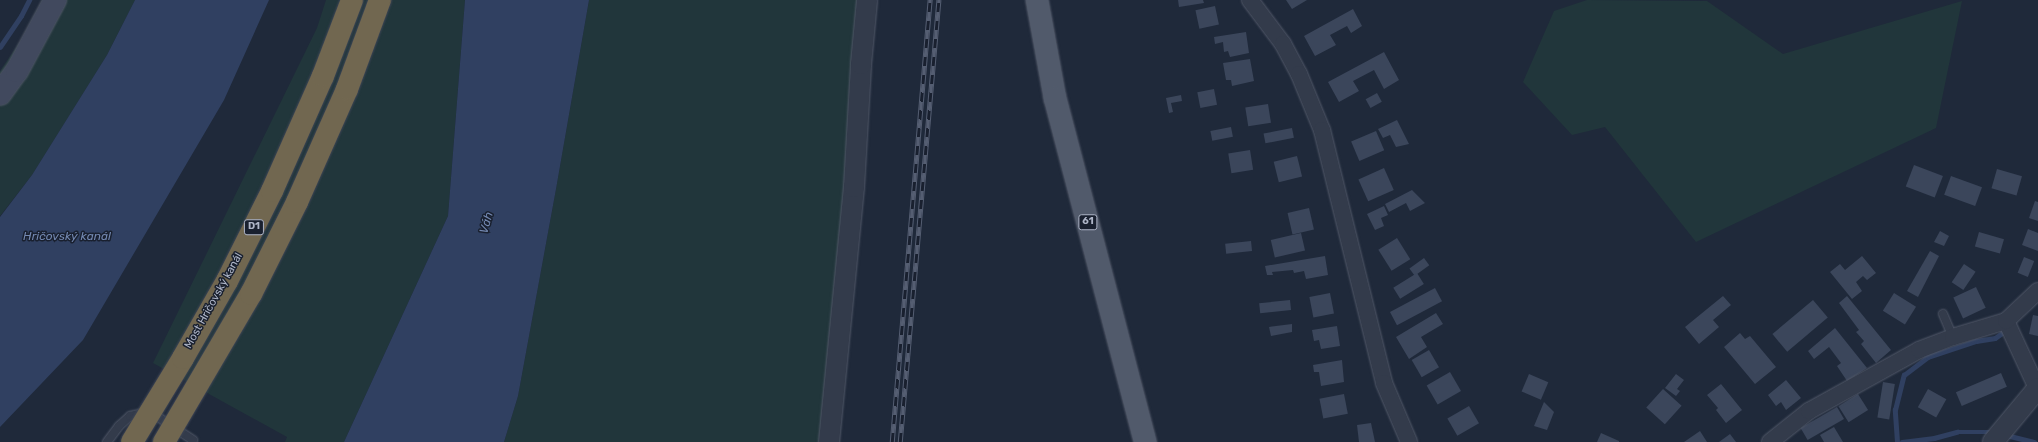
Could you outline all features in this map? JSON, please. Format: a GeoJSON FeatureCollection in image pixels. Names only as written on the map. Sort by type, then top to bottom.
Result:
{"type":"FeatureCollection","features":[{"type":"Feature","properties":{"kind":"highway","name":"Most Hričovský kanál"},"geometry":{"type":"LineString","coordinates":[[132,442],[223,287],[272,191],[323,76],[352,0]]}},
{"type":"Feature","properties":{"kind":"highway","name":"D1"},"geometry":{"type":"LineString","coordinates":[[164,442],[251,294],[297,202],[347,90],[380,0]]}},
{"type":"Feature","properties":{"kind":"main road"},"geometry":{"type":"LineString","coordinates":[[0,94],[17,71],[55,0]]}},
{"type":"Feature","properties":{"kind":"main road","name":"61"},"geometry":{"type":"LineString","coordinates":[[1037,0],[1055,98],[1145,442]]}},
{"type":"Feature","properties":{"kind":"street"},"geometry":{"type":"LineString","coordinates":[[829,442],[854,187],[860,64],[867,0]]}},
{"type":"Feature","properties":{"kind":"street"},"geometry":{"type":"LineString","coordinates":[[1250,0],[1283,44],[1299,74],[1322,130],[1384,384],[1409,442]]}},
{"type":"Feature","properties":{"kind":"street"},"geometry":{"type":"LineString","coordinates":[[1770,442],[1810,411],[1919,350],[1953,337],[2008,326],[2038,291]]}},
{"type":"Feature","properties":{"kind":"street"},"geometry":{"type":"LineString","coordinates":[[1993,442],[2005,425],[2037,388],[2008,326]]}},
{"type":"Feature","properties":{"kind":"lane"},"geometry":{"type":"LineString","coordinates":[[1943,314],[1953,337]]}},
{"type":"Feature","properties":{"kind":"lane"},"geometry":{"type":"LineString","coordinates":[[107,442],[119,426],[130,416],[143,413],[158,417],[193,440]]}},
{"type":"Feature","properties":{"kind":"green space"},"geometry":{"type":"Polygon","coordinates":[[[42,0],[135,0],[107,55],[32,175],[0,216],[0,71],[23,37],[42,0]]]}},
{"type":"Feature","properties":{"kind":"green space"},"geometry":{"type":"Polygon","coordinates":[[[326,0],[465,0],[448,216],[344,442],[285,442],[287,437],[153,363],[317,28],[326,0]]]}},
{"type":"Feature","properties":{"kind":"green space"},"geometry":{"type":"Polygon","coordinates":[[[589,0],[865,0],[823,442],[504,442],[518,396],[589,0]]]}},
{"type":"Feature","properties":{"kind":"green space"},"geometry":{"type":"Polygon","coordinates":[[[1587,0],[1707,1],[1783,54],[1962,1],[1936,128],[1696,242],[1605,127],[1572,135],[1523,82],[1554,11],[1587,0]]]}},
{"type":"Feature","properties":{"kind":"water","name":"Hričovský kanál"},"geometry":{"type":"Polygon","coordinates":[[[135,0],[269,0],[224,100],[83,340],[0,427],[0,217],[32,175],[107,55],[135,0]]]}},
{"type":"Feature","properties":{"kind":"water","name":"Váh"},"geometry":{"type":"Polygon","coordinates":[[[465,0],[589,0],[518,396],[504,442],[344,442],[448,216],[465,0]]]}},
{"type":"Feature","properties":{"kind":"building"},"geometry":{"type":"Polygon","coordinates":[[[1178,0],[1203,0],[1204,3],[1179,7],[1178,0]]]}},
{"type":"Feature","properties":{"kind":"building"},"geometry":{"type":"Polygon","coordinates":[[[1286,0],[1307,0],[1292,9],[1286,0]]]}},
{"type":"Feature","properties":{"kind":"building"},"geometry":{"type":"Polygon","coordinates":[[[1215,6],[1219,25],[1199,29],[1195,10],[1215,6]]]}},
{"type":"Feature","properties":{"kind":"building"},"geometry":{"type":"Polygon","coordinates":[[[1353,9],[1362,26],[1351,33],[1347,26],[1330,35],[1336,45],[1315,56],[1304,36],[1353,9]]]}},
{"type":"Feature","properties":{"kind":"building"},"geometry":{"type":"Polygon","coordinates":[[[1246,32],[1249,53],[1230,57],[1228,51],[1224,52],[1223,42],[1215,44],[1214,37],[1246,32]]]}},
{"type":"Feature","properties":{"kind":"building"},"geometry":{"type":"Polygon","coordinates":[[[1384,52],[1399,80],[1384,89],[1374,70],[1353,81],[1359,91],[1339,102],[1328,82],[1384,52]]]}},
{"type":"Feature","properties":{"kind":"building"},"geometry":{"type":"Polygon","coordinates":[[[1250,59],[1254,81],[1232,86],[1231,80],[1226,80],[1223,63],[1250,59]]]}},
{"type":"Feature","properties":{"kind":"building"},"geometry":{"type":"Polygon","coordinates":[[[1214,89],[1217,105],[1200,108],[1197,92],[1214,89]]]}},
{"type":"Feature","properties":{"kind":"building"},"geometry":{"type":"Polygon","coordinates":[[[1377,93],[1382,102],[1370,108],[1366,99],[1377,93]]]}},
{"type":"Feature","properties":{"kind":"building"},"geometry":{"type":"Polygon","coordinates":[[[1181,95],[1182,101],[1171,103],[1173,112],[1169,113],[1166,98],[1181,95]]]}},
{"type":"Feature","properties":{"kind":"building"},"geometry":{"type":"Polygon","coordinates":[[[1268,104],[1271,123],[1248,126],[1245,108],[1268,104]]]}},
{"type":"Feature","properties":{"kind":"building"},"geometry":{"type":"Polygon","coordinates":[[[1397,120],[1409,144],[1396,147],[1390,135],[1383,138],[1378,129],[1397,120]]]}},
{"type":"Feature","properties":{"kind":"building"},"geometry":{"type":"Polygon","coordinates":[[[1231,127],[1233,137],[1212,141],[1210,131],[1231,127]]]}},
{"type":"Feature","properties":{"kind":"building"},"geometry":{"type":"Polygon","coordinates":[[[1292,128],[1294,138],[1265,143],[1264,134],[1292,128]]]}},
{"type":"Feature","properties":{"kind":"building"},"geometry":{"type":"Polygon","coordinates":[[[1376,131],[1384,150],[1359,161],[1351,142],[1376,131]]]}},
{"type":"Feature","properties":{"kind":"building"},"geometry":{"type":"Polygon","coordinates":[[[1250,150],[1253,170],[1231,173],[1228,153],[1250,150]]]}},
{"type":"Feature","properties":{"kind":"building"},"geometry":{"type":"Polygon","coordinates":[[[1297,156],[1302,176],[1279,182],[1274,162],[1297,156]]]}},
{"type":"Feature","properties":{"kind":"building"},"geometry":{"type":"Polygon","coordinates":[[[1914,165],[1943,176],[1935,198],[1906,186],[1914,165]]]}},
{"type":"Feature","properties":{"kind":"building"},"geometry":{"type":"Polygon","coordinates":[[[1384,168],[1394,190],[1368,201],[1358,179],[1384,168]]]}},
{"type":"Feature","properties":{"kind":"building"},"geometry":{"type":"Polygon","coordinates":[[[1997,169],[2022,176],[2016,195],[1991,188],[1997,169]]]}},
{"type":"Feature","properties":{"kind":"building"},"geometry":{"type":"Polygon","coordinates":[[[1951,176],[1982,187],[1975,206],[1944,195],[1951,176]]]}},
{"type":"Feature","properties":{"kind":"building"},"geometry":{"type":"Polygon","coordinates":[[[1412,190],[1425,203],[1410,211],[1406,203],[1389,212],[1385,204],[1412,190]]]}},
{"type":"Feature","properties":{"kind":"building"},"geometry":{"type":"Polygon","coordinates":[[[2035,201],[2038,202],[2038,221],[2029,218],[2035,201]]]}},
{"type":"Feature","properties":{"kind":"building"},"geometry":{"type":"Polygon","coordinates":[[[1384,206],[1388,215],[1381,218],[1384,226],[1375,230],[1367,214],[1384,206]]]}},
{"type":"Feature","properties":{"kind":"building"},"geometry":{"type":"Polygon","coordinates":[[[1309,208],[1314,229],[1293,234],[1288,213],[1309,208]]]}},
{"type":"Feature","properties":{"kind":"building"},"geometry":{"type":"Polygon","coordinates":[[[2028,229],[2038,233],[2038,251],[2022,245],[2028,229]]]}},
{"type":"Feature","properties":{"kind":"building"},"geometry":{"type":"Polygon","coordinates":[[[1940,231],[1949,236],[1944,246],[1934,242],[1940,231]]]}},
{"type":"Feature","properties":{"kind":"building"},"geometry":{"type":"Polygon","coordinates":[[[1979,232],[2004,239],[2000,254],[1975,246],[1979,232]]]}},
{"type":"Feature","properties":{"kind":"building"},"geometry":{"type":"Polygon","coordinates":[[[1301,233],[1305,251],[1275,258],[1271,240],[1301,233]]]}},
{"type":"Feature","properties":{"kind":"building"},"geometry":{"type":"Polygon","coordinates":[[[1397,238],[1410,259],[1392,271],[1378,250],[1397,238]]]}},
{"type":"Feature","properties":{"kind":"building"},"geometry":{"type":"Polygon","coordinates":[[[1251,241],[1252,251],[1226,254],[1225,244],[1251,241]]]}},
{"type":"Feature","properties":{"kind":"building"},"geometry":{"type":"Polygon","coordinates":[[[1930,251],[1939,256],[1918,297],[1907,291],[1930,251]]]}},
{"type":"Feature","properties":{"kind":"building"},"geometry":{"type":"Polygon","coordinates":[[[1325,256],[1328,275],[1306,279],[1304,271],[1294,273],[1293,270],[1272,272],[1273,275],[1267,275],[1265,266],[1325,256]]]}},
{"type":"Feature","properties":{"kind":"building"},"geometry":{"type":"Polygon","coordinates":[[[1862,256],[1876,273],[1867,280],[1863,276],[1856,282],[1862,291],[1852,299],[1830,272],[1840,264],[1845,270],[1862,256]]]}},
{"type":"Feature","properties":{"kind":"building"},"geometry":{"type":"Polygon","coordinates":[[[2024,257],[2034,261],[2028,277],[2018,273],[2024,257]]]}},
{"type":"Feature","properties":{"kind":"building"},"geometry":{"type":"Polygon","coordinates":[[[1424,258],[1429,265],[1415,276],[1409,269],[1424,258]]]}},
{"type":"Feature","properties":{"kind":"building"},"geometry":{"type":"Polygon","coordinates":[[[1964,264],[1976,272],[1963,290],[1952,282],[1964,264]]]}},
{"type":"Feature","properties":{"kind":"building"},"geometry":{"type":"Polygon","coordinates":[[[1417,273],[1424,284],[1400,299],[1393,288],[1417,273]]]}},
{"type":"Feature","properties":{"kind":"building"},"geometry":{"type":"Polygon","coordinates":[[[1976,287],[1986,308],[1963,318],[1953,298],[1976,287]]]}},
{"type":"Feature","properties":{"kind":"building"},"geometry":{"type":"Polygon","coordinates":[[[1435,288],[1442,301],[1397,325],[1390,312],[1435,288]]]}},
{"type":"Feature","properties":{"kind":"building"},"geometry":{"type":"Polygon","coordinates":[[[1330,293],[1334,314],[1313,318],[1309,297],[1330,293]]]}},
{"type":"Feature","properties":{"kind":"building"},"geometry":{"type":"Polygon","coordinates":[[[1894,293],[1916,307],[1905,325],[1883,311],[1894,293]]]}},
{"type":"Feature","properties":{"kind":"building"},"geometry":{"type":"Polygon","coordinates":[[[1723,296],[1731,305],[1713,320],[1719,327],[1699,344],[1685,327],[1723,296]]]}},
{"type":"Feature","properties":{"kind":"building"},"geometry":{"type":"Polygon","coordinates":[[[1847,296],[1891,350],[1876,363],[1861,344],[1864,341],[1856,332],[1859,330],[1839,303],[1847,296]]]}},
{"type":"Feature","properties":{"kind":"building"},"geometry":{"type":"Polygon","coordinates":[[[1290,300],[1291,310],[1260,313],[1259,303],[1290,300]]]}},
{"type":"Feature","properties":{"kind":"building"},"geometry":{"type":"Polygon","coordinates":[[[1813,300],[1828,318],[1787,352],[1772,334],[1813,300]]]}},
{"type":"Feature","properties":{"kind":"building"},"geometry":{"type":"Polygon","coordinates":[[[1436,313],[1443,324],[1421,337],[1427,347],[1409,359],[1396,337],[1436,313]]]}},
{"type":"Feature","properties":{"kind":"building"},"geometry":{"type":"Polygon","coordinates":[[[2033,315],[2038,316],[2038,336],[2029,334],[2033,315]]]}},
{"type":"Feature","properties":{"kind":"building"},"geometry":{"type":"Polygon","coordinates":[[[1292,324],[1292,332],[1271,336],[1269,327],[1292,324]]]}},
{"type":"Feature","properties":{"kind":"building"},"geometry":{"type":"Polygon","coordinates":[[[1337,326],[1340,346],[1321,349],[1319,340],[1314,341],[1312,330],[1337,326]]]}},
{"type":"Feature","properties":{"kind":"building"},"geometry":{"type":"Polygon","coordinates":[[[1835,328],[1867,368],[1847,381],[1837,366],[1841,363],[1829,347],[1814,359],[1808,351],[1835,328]]]}},
{"type":"Feature","properties":{"kind":"building"},"geometry":{"type":"Polygon","coordinates":[[[1740,333],[1745,339],[1750,336],[1776,367],[1755,384],[1724,347],[1740,333]]]}},
{"type":"Feature","properties":{"kind":"building"},"geometry":{"type":"Polygon","coordinates":[[[1429,350],[1439,367],[1422,377],[1412,360],[1429,350]]]}},
{"type":"Feature","properties":{"kind":"building"},"geometry":{"type":"Polygon","coordinates":[[[1342,360],[1344,382],[1321,386],[1319,372],[1314,372],[1313,365],[1342,360]]]}},
{"type":"Feature","properties":{"kind":"building"},"geometry":{"type":"Polygon","coordinates":[[[1450,372],[1461,391],[1438,405],[1427,386],[1450,372]]]}},
{"type":"Feature","properties":{"kind":"building"},"geometry":{"type":"Polygon","coordinates":[[[2001,373],[2007,387],[1962,406],[1956,392],[2001,373]]]}},
{"type":"Feature","properties":{"kind":"building"},"geometry":{"type":"Polygon","coordinates":[[[1529,374],[1548,382],[1541,400],[1522,391],[1529,374]]]}},
{"type":"Feature","properties":{"kind":"building"},"geometry":{"type":"Polygon","coordinates":[[[1676,374],[1684,380],[1677,389],[1680,391],[1676,396],[1665,388],[1676,374]]]}},
{"type":"Feature","properties":{"kind":"building"},"geometry":{"type":"Polygon","coordinates":[[[1786,380],[1801,398],[1786,410],[1781,402],[1776,406],[1768,395],[1786,380]]]}},
{"type":"Feature","properties":{"kind":"building"},"geometry":{"type":"Polygon","coordinates":[[[1883,382],[1895,384],[1889,419],[1877,418],[1883,382]]]}},
{"type":"Feature","properties":{"kind":"building"},"geometry":{"type":"Polygon","coordinates":[[[1721,384],[1742,410],[1726,423],[1716,410],[1718,408],[1707,395],[1721,384]]]}},
{"type":"Feature","properties":{"kind":"building"},"geometry":{"type":"Polygon","coordinates":[[[1663,389],[1682,406],[1665,424],[1646,408],[1663,389]]]}},
{"type":"Feature","properties":{"kind":"building"},"geometry":{"type":"Polygon","coordinates":[[[1928,389],[1946,399],[1936,418],[1918,407],[1928,389]]]}},
{"type":"Feature","properties":{"kind":"building"},"geometry":{"type":"Polygon","coordinates":[[[1344,394],[1348,414],[1323,418],[1319,399],[1344,394]]]}},
{"type":"Feature","properties":{"kind":"building"},"geometry":{"type":"Polygon","coordinates":[[[1858,394],[1868,410],[1849,422],[1838,406],[1858,394]]]}},
{"type":"Feature","properties":{"kind":"building"},"geometry":{"type":"Polygon","coordinates":[[[1544,402],[1554,412],[1547,430],[1534,426],[1544,402]]]}},
{"type":"Feature","properties":{"kind":"building"},"geometry":{"type":"Polygon","coordinates":[[[1469,406],[1479,423],[1457,436],[1447,418],[1469,406]]]}},
{"type":"Feature","properties":{"kind":"building"},"geometry":{"type":"Polygon","coordinates":[[[1837,407],[1844,419],[1808,440],[1801,428],[1837,407]]]}},
{"type":"Feature","properties":{"kind":"building"},"geometry":{"type":"Polygon","coordinates":[[[1371,423],[1375,442],[1359,442],[1357,425],[1371,423]]]}},
{"type":"Feature","properties":{"kind":"building"},"geometry":{"type":"Polygon","coordinates":[[[1834,427],[1843,442],[1824,442],[1820,435],[1834,427]]]}},
{"type":"Feature","properties":{"kind":"building"},"geometry":{"type":"Polygon","coordinates":[[[1700,431],[1707,442],[1684,442],[1700,431]]]}},
{"type":"Feature","properties":{"kind":"building"},"geometry":{"type":"Polygon","coordinates":[[[1601,433],[1619,441],[1619,442],[1597,442],[1601,433]]]}},
{"type":"Feature","properties":{"kind":"building"},"geometry":{"type":"Polygon","coordinates":[[[1730,434],[1736,442],[1719,442],[1730,434]]]}},
{"type":"Feature","properties":{"kind":"waterway"},"geometry":{"type":"LineString","coordinates":[[0,47],[21,16],[29,0]]}},
{"type":"Feature","properties":{"kind":"waterway"},"geometry":{"type":"LineString","coordinates":[[1897,442],[1895,410],[1904,375],[1928,357],[1976,341],[1995,338],[2008,329]]}},
{"type":"Feature","properties":{"kind":"waterway"},"geometry":{"type":"LineString","coordinates":[[1902,442],[1934,438],[1957,432],[1993,432]]}},
{"type":"Feature","properties":{"kind":"waterway"},"geometry":{"type":"LineString","coordinates":[[2006,435],[2034,442]]}},
{"type":"Feature","properties":{"kind":"railway"},"geometry":{"type":"LineString","coordinates":[[892,442],[930,0]]}},
{"type":"Feature","properties":{"kind":"railway"},"geometry":{"type":"LineString","coordinates":[[900,442],[939,0]]}}]}
